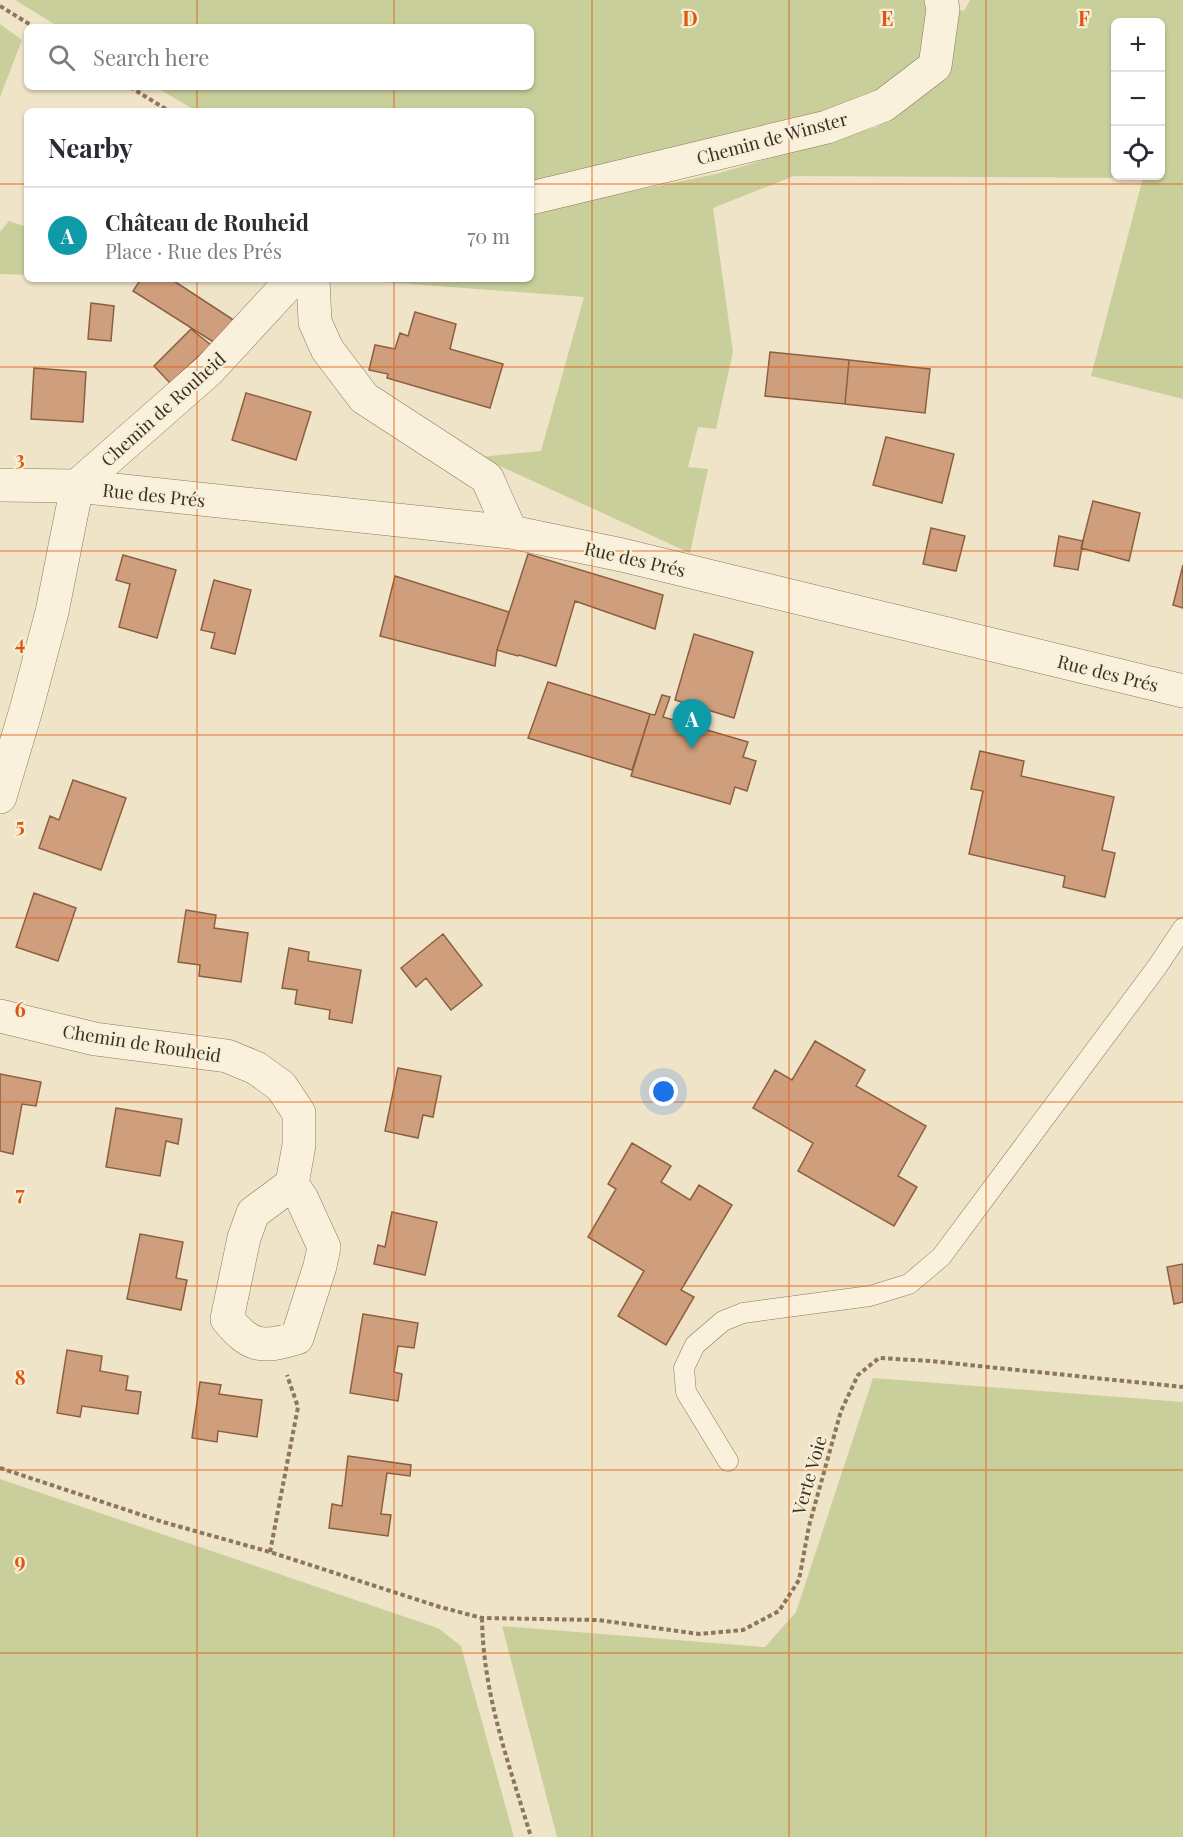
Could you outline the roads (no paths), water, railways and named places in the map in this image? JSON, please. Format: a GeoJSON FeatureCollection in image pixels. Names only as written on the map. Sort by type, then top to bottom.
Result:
{"type":"FeatureCollection","features":[{"type":"Feature","properties":{"kind":"street","name":"Chemin de Winster"},"geometry":{"type":"LineString","coordinates":[[534,197],[826,127],[884,105],[935,66],[943,9],[941,0]]}},
{"type":"Feature","properties":{"kind":"street","name":"Chemin de Rouheid"},"geometry":{"type":"LineString","coordinates":[[77,486],[209,370],[290,282]]}},
{"type":"Feature","properties":{"kind":"street"},"geometry":{"type":"LineString","coordinates":[[313,282],[315,322],[327,349],[364,398],[487,478],[511,532]]}},
{"type":"Feature","properties":{"kind":"street","name":"Rue des Prés"},"geometry":{"type":"LineString","coordinates":[[0,485],[77,486],[511,532],[622,555],[1183,691]]}},
{"type":"Feature","properties":{"kind":"street"},"geometry":{"type":"LineString","coordinates":[[0,797],[26,710],[51,612],[77,486]]}},
{"type":"Feature","properties":{"kind":"street","name":"Chemin de Rouheid"},"geometry":{"type":"LineString","coordinates":[[0,1016],[95,1038],[227,1056],[256,1068],[281,1086],[299,1113],[299,1145],[292,1184]]}},
{"type":"Feature","properties":{"kind":"street"},"geometry":{"type":"LineString","coordinates":[[292,1184],[302,1199],[324,1247],[297,1338],[277,1344],[254,1343],[241,1336],[227,1319],[244,1238],[253,1213],[292,1184]]}},
{"type":"Feature","properties":{"kind":"lane"},"geometry":{"type":"LineString","coordinates":[[728,1461],[686,1392],[684,1368],[695,1345],[723,1321],[743,1313],[870,1296],[909,1284],[941,1257],[1157,967],[1183,928]]}},
{"type":"Feature","properties":{"kind":"place","name":"Château de Rouheid"},"geometry":{"type":"Point","coordinates":[692,749]}}]}
